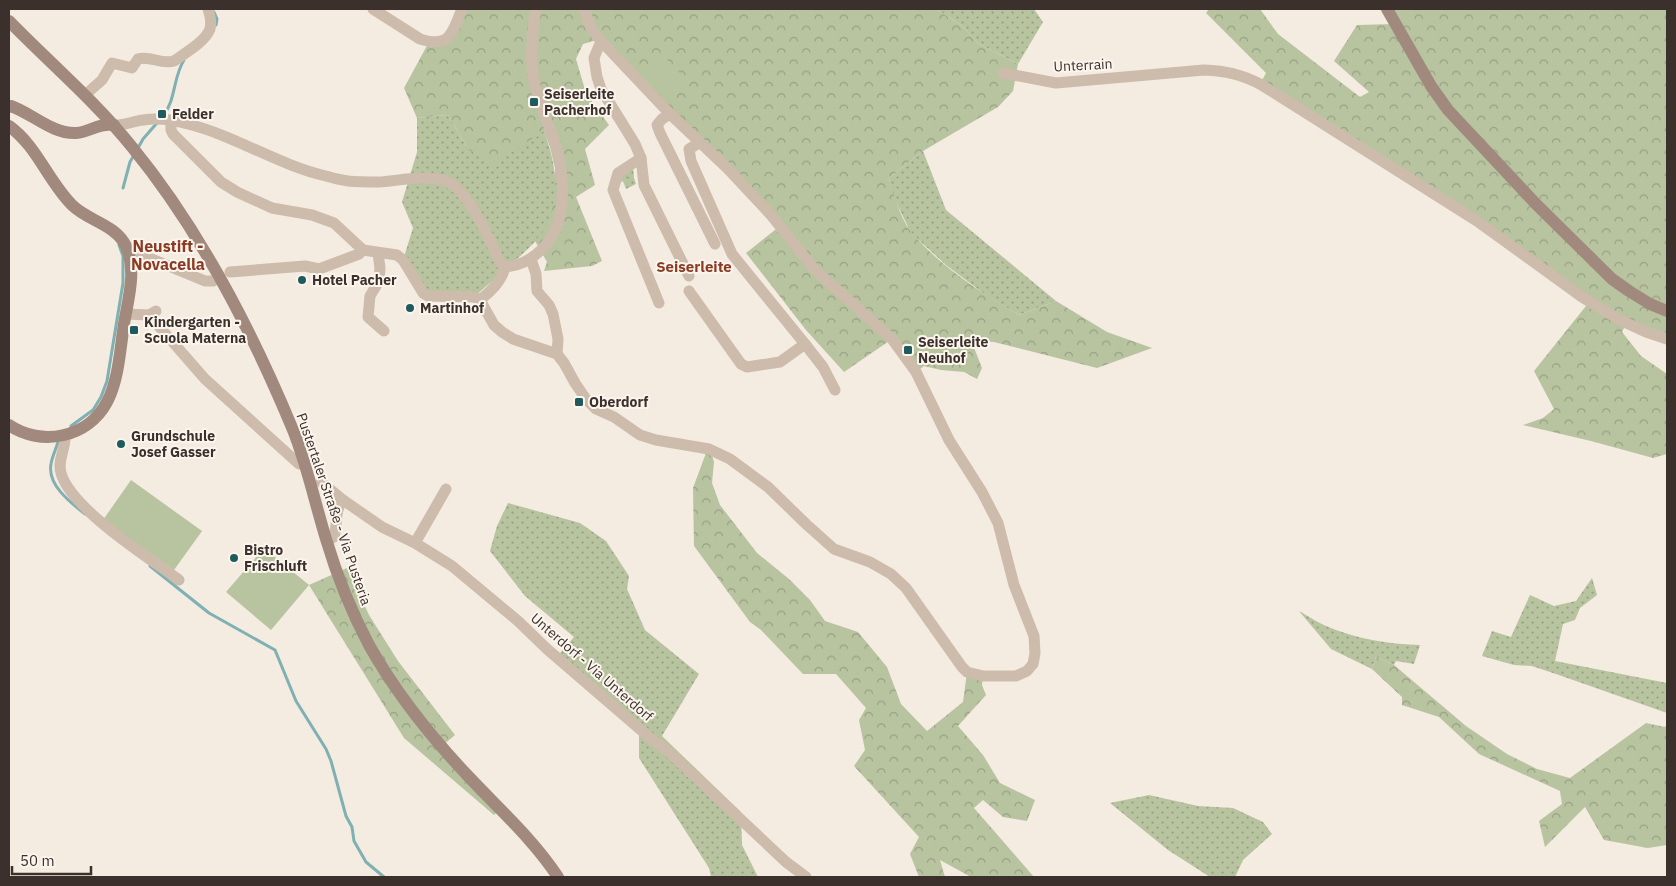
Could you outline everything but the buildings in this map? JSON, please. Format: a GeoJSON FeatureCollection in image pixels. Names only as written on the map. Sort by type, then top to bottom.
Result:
{"type":"FeatureCollection","features":[{"type":"Feature","properties":{"kind":"main road"},"geometry":{"type":"LineString","coordinates":[[1388,9],[1431,86],[1448,110],[1536,204],[1612,279],[1650,304],[1667,311]]}},
{"type":"Feature","properties":{"kind":"main road","name":"Pustertaler Straße - Via Pusteria"},"geometry":{"type":"LineString","coordinates":[[9,21],[114,125],[140,157],[182,216],[224,287],[266,371],[294,433],[337,572],[360,628],[404,699],[444,751],[524,833],[558,877]]}},
{"type":"Feature","properties":{"kind":"main road"},"geometry":{"type":"LineString","coordinates":[[9,106],[20,109],[46,125],[63,132],[77,133],[94,129],[103,124],[114,125]]}},
{"type":"Feature","properties":{"kind":"main road"},"geometry":{"type":"LineString","coordinates":[[9,126],[19,133],[30,146],[63,196],[74,208],[112,229],[126,246],[129,257],[131,292],[113,386],[106,403],[95,418],[80,430],[65,436],[32,436],[9,425]]}},
{"type":"Feature","properties":{"kind":"street"},"geometry":{"type":"LineString","coordinates":[[85,95],[102,80],[112,63],[132,68],[138,58],[145,56],[168,63],[174,61],[205,37],[210,28],[211,19],[208,9]]}},
{"type":"Feature","properties":{"kind":"street"},"geometry":{"type":"LineString","coordinates":[[373,9],[420,40],[429,42],[442,42],[451,36],[462,9]]}},
{"type":"Feature","properties":{"kind":"street"},"geometry":{"type":"LineString","coordinates":[[171,121],[171,130],[174,134],[221,182],[237,192],[272,208],[312,215],[334,223],[363,250],[397,255],[403,260],[423,293],[428,296],[474,297],[480,300],[494,324],[502,332],[513,339],[557,354],[586,399],[596,409],[614,417],[640,435],[656,440],[709,448],[730,459],[768,487],[834,549],[857,557],[891,574],[906,588],[967,672],[983,676],[1016,676],[1027,671],[1033,664],[1035,653],[1034,636],[1014,585],[998,523],[982,492],[949,440],[928,394],[906,357],[892,339],[815,270],[772,215],[728,169],[670,114],[601,41],[591,28],[584,9]]}},
{"type":"Feature","properties":{"kind":"street"},"geometry":{"type":"LineString","coordinates":[[114,125],[124,126],[143,120],[188,124],[217,133],[308,172],[346,181],[442,180],[453,185],[462,194],[481,222],[500,262],[505,266],[513,266],[530,259],[552,239],[558,225],[562,192],[561,167],[533,80],[531,51],[534,10]]}},
{"type":"Feature","properties":{"kind":"street"},"geometry":{"type":"LineString","coordinates":[[601,41],[594,58],[601,89],[635,144],[640,158],[644,185],[688,276]]}},
{"type":"Feature","properties":{"kind":"street","name":"Unterrain"},"geometry":{"type":"LineString","coordinates":[[1003,72],[1056,82],[1204,70],[1225,71],[1243,76],[1260,84],[1477,221],[1582,297],[1620,320],[1667,339]]}},
{"type":"Feature","properties":{"kind":"street"},"geometry":{"type":"LineString","coordinates":[[670,114],[657,125],[660,134],[715,244]]}},
{"type":"Feature","properties":{"kind":"street"},"geometry":{"type":"LineString","coordinates":[[699,143],[690,149],[691,162],[732,254],[824,367],[835,390]]}},
{"type":"Feature","properties":{"kind":"street"},"geometry":{"type":"LineString","coordinates":[[640,158],[618,173],[614,190],[659,304]]}},
{"type":"Feature","properties":{"kind":"street"},"geometry":{"type":"LineString","coordinates":[[230,272],[305,266],[319,269],[359,254],[363,250]]}},
{"type":"Feature","properties":{"kind":"street"},"geometry":{"type":"LineString","coordinates":[[378,253],[379,280],[370,296],[368,317],[384,331]]}},
{"type":"Feature","properties":{"kind":"street"},"geometry":{"type":"LineString","coordinates":[[129,257],[142,255],[204,281],[213,281]]}},
{"type":"Feature","properties":{"kind":"street"},"geometry":{"type":"LineString","coordinates":[[530,259],[536,274],[537,291],[549,305],[553,314],[558,339],[557,354]]}},
{"type":"Feature","properties":{"kind":"street"},"geometry":{"type":"LineString","coordinates":[[480,300],[496,286],[504,272],[505,266]]}},
{"type":"Feature","properties":{"kind":"street"},"geometry":{"type":"LineString","coordinates":[[689,291],[741,364],[747,367],[780,362],[805,344]]}},
{"type":"Feature","properties":{"kind":"street"},"geometry":{"type":"LineString","coordinates":[[126,314],[152,313],[204,379],[298,464]]}},
{"type":"Feature","properties":{"kind":"street"},"geometry":{"type":"LineString","coordinates":[[65,436],[66,444],[60,466],[61,474],[70,491],[96,519],[179,580]]}},
{"type":"Feature","properties":{"kind":"street","name":"Unterdorf - Via Unterdorf"},"geometry":{"type":"LineString","coordinates":[[321,482],[342,500],[382,527],[415,543],[452,566],[670,753],[786,862],[806,877]]}},
{"type":"Feature","properties":{"kind":"street"},"geometry":{"type":"LineString","coordinates":[[415,543],[446,489]]}},
{"type":"Feature","properties":{"kind":"street"},"geometry":{"type":"LineString","coordinates":[[327,541],[334,537],[336,512],[342,500]]}},
{"type":"Feature","properties":{"kind":"green space"},"geometry":{"type":"Polygon","coordinates":[[[462,9],[936,9],[961,25],[979,44],[1018,64],[1013,91],[998,107],[923,151],[889,178],[898,208],[909,229],[924,246],[950,269],[977,289],[1019,315],[1056,301],[1107,332],[1152,348],[1097,368],[994,342],[971,340],[982,368],[977,379],[964,372],[924,366],[916,372],[892,339],[844,372],[806,330],[746,253],[780,226],[604,38],[583,44],[576,59],[586,93],[609,125],[585,149],[595,185],[576,197],[602,261],[592,266],[544,271],[547,262],[535,241],[550,223],[555,190],[555,168],[544,131],[491,166],[468,149],[448,115],[417,118],[404,88],[429,42],[442,42],[462,9]]]}},
{"type":"Feature","properties":{"kind":"green space"},"geometry":{"type":"Polygon","coordinates":[[[936,9],[1034,9],[1043,22],[1018,64],[979,44],[961,25],[936,9]]]}},
{"type":"Feature","properties":{"kind":"green space"},"geometry":{"type":"Polygon","coordinates":[[[1209,9],[1260,9],[1278,34],[1360,97],[1369,92],[1334,61],[1357,25],[1395,24],[1387,9],[1667,9],[1667,345],[1625,326],[1622,332],[1641,356],[1667,374],[1667,454],[1653,458],[1523,425],[1543,418],[1554,409],[1534,371],[1590,301],[1260,84],[1266,73],[1206,13],[1209,9]]]}},
{"type":"Feature","properties":{"kind":"green space"},"geometry":{"type":"Polygon","coordinates":[[[661,53],[685,79],[668,95],[644,69],[661,53]]]}},
{"type":"Feature","properties":{"kind":"green space"},"geometry":{"type":"Polygon","coordinates":[[[448,115],[468,149],[544,131],[551,152],[555,175],[556,198],[554,210],[551,221],[546,229],[528,249],[474,297],[428,296],[403,260],[413,228],[402,202],[417,152],[417,118],[448,115]]]}},
{"type":"Feature","properties":{"kind":"green space"},"geometry":{"type":"Polygon","coordinates":[[[923,151],[946,210],[1056,301],[1019,315],[987,296],[946,265],[911,233],[893,196],[889,178],[923,151]]]}},
{"type":"Feature","properties":{"kind":"green space"},"geometry":{"type":"Polygon","coordinates":[[[633,166],[636,184],[626,189],[623,181],[619,183],[621,175],[633,166]]]}},
{"type":"Feature","properties":{"kind":"green space"},"geometry":{"type":"Polygon","coordinates":[[[709,445],[714,462],[712,483],[720,505],[757,553],[789,579],[810,600],[825,621],[858,632],[887,667],[901,704],[927,731],[963,702],[967,672],[983,676],[982,685],[986,695],[958,726],[983,755],[1000,783],[1035,800],[1027,821],[1003,817],[983,800],[974,808],[1034,877],[971,877],[940,860],[945,877],[919,877],[910,854],[919,837],[854,766],[865,750],[859,720],[866,708],[836,674],[803,674],[761,630],[750,622],[694,546],[693,488],[709,445]]]}},
{"type":"Feature","properties":{"kind":"green space"},"geometry":{"type":"Polygon","coordinates":[[[131,480],[202,531],[174,570],[103,520],[131,480]]]}},
{"type":"Feature","properties":{"kind":"green space"},"geometry":{"type":"Polygon","coordinates":[[[508,503],[580,523],[606,541],[629,576],[627,589],[645,630],[699,674],[662,736],[741,812],[742,845],[758,877],[711,877],[709,868],[639,758],[639,733],[555,659],[574,637],[525,596],[490,551],[497,526],[508,503]]]}},
{"type":"Feature","properties":{"kind":"green space"},"geometry":{"type":"Polygon","coordinates":[[[264,548],[309,585],[271,630],[226,592],[264,548]]]}},
{"type":"Feature","properties":{"kind":"green space"},"geometry":{"type":"Polygon","coordinates":[[[347,568],[369,615],[398,661],[455,735],[437,750],[497,812],[494,815],[404,738],[309,585],[347,568]]]}},
{"type":"Feature","properties":{"kind":"green space"},"geometry":{"type":"Polygon","coordinates":[[[1592,578],[1597,595],[1580,608],[1575,620],[1563,624],[1555,661],[1667,683],[1667,713],[1532,666],[1514,665],[1482,656],[1492,631],[1511,637],[1530,595],[1554,606],[1576,601],[1592,578]]]}},
{"type":"Feature","properties":{"kind":"green space"},"geometry":{"type":"Polygon","coordinates":[[[1299,611],[1326,626],[1349,634],[1384,642],[1420,645],[1414,664],[1396,661],[1394,665],[1376,657],[1372,669],[1331,649],[1299,611]]]}},
{"type":"Feature","properties":{"kind":"green space"},"geometry":{"type":"Polygon","coordinates":[[[1376,657],[1394,665],[1466,726],[1507,754],[1537,769],[1570,778],[1646,723],[1665,727],[1667,724],[1667,845],[1648,848],[1604,840],[1585,807],[1545,847],[1539,821],[1562,804],[1560,791],[1479,754],[1439,717],[1402,705],[1402,697],[1372,669],[1376,657]]]}},
{"type":"Feature","properties":{"kind":"green space"},"geometry":{"type":"Polygon","coordinates":[[[1149,795],[1198,806],[1233,808],[1263,822],[1272,834],[1243,860],[1235,877],[1210,877],[1168,850],[1110,803],[1149,795]]]}},
{"type":"Feature","properties":{"kind":"waterway"},"geometry":{"type":"LineString","coordinates":[[214,12],[217,19],[216,25]]}},
{"type":"Feature","properties":{"kind":"waterway"},"geometry":{"type":"LineString","coordinates":[[163,116],[170,103],[180,67],[184,60]]}},
{"type":"Feature","properties":{"kind":"waterway"},"geometry":{"type":"LineString","coordinates":[[138,148],[157,123]]}},
{"type":"Feature","properties":{"kind":"waterway"},"geometry":{"type":"LineString","coordinates":[[123,188],[130,162],[134,155]]}},
{"type":"Feature","properties":{"kind":"waterway"},"geometry":{"type":"LineString","coordinates":[[71,426],[93,410],[101,397],[107,381],[123,283],[123,256],[119,245]]}},
{"type":"Feature","properties":{"kind":"waterway"},"geometry":{"type":"LineString","coordinates":[[58,442],[51,464],[53,479],[61,493],[85,514]]}},
{"type":"Feature","properties":{"kind":"waterway"},"geometry":{"type":"LineString","coordinates":[[150,566],[209,613],[275,650],[296,701],[326,749],[331,761],[346,816],[352,827],[354,841],[366,862],[384,877]]}},
{"type":"Feature","properties":{"kind":"place","name":"Seiserleite Pacherhof"},"geometry":{"type":"Point","coordinates":[534,102]}},
{"type":"Feature","properties":{"kind":"place","name":"Felder"},"geometry":{"type":"Point","coordinates":[162,114]}},
{"type":"Feature","properties":{"kind":"place","name":"Hotel Pacher"},"geometry":{"type":"Point","coordinates":[302,280]}},
{"type":"Feature","properties":{"kind":"place","name":"Martinhof"},"geometry":{"type":"Point","coordinates":[410,308]}},
{"type":"Feature","properties":{"kind":"place","name":"Kindergarten - Scuola Materna"},"geometry":{"type":"Point","coordinates":[134,330]}},
{"type":"Feature","properties":{"kind":"place","name":"Seiserleite Neuhof"},"geometry":{"type":"Point","coordinates":[908,350]}},
{"type":"Feature","properties":{"kind":"place","name":"Oberdorf"},"geometry":{"type":"Point","coordinates":[579,402]}},
{"type":"Feature","properties":{"kind":"place","name":"Grundschule Josef Gasser"},"geometry":{"type":"Point","coordinates":[121,444]}},
{"type":"Feature","properties":{"kind":"place","name":"Bistro Frischluft"},"geometry":{"type":"Point","coordinates":[234,558]}},
{"type":"Feature","properties":{"kind":"district","name":"Neustift - Novacella"},"geometry":{"type":"Point","coordinates":[168,255]}},
{"type":"Feature","properties":{"kind":"district","name":"Seiserleite"},"geometry":{"type":"Point","coordinates":[694,267]}}]}
